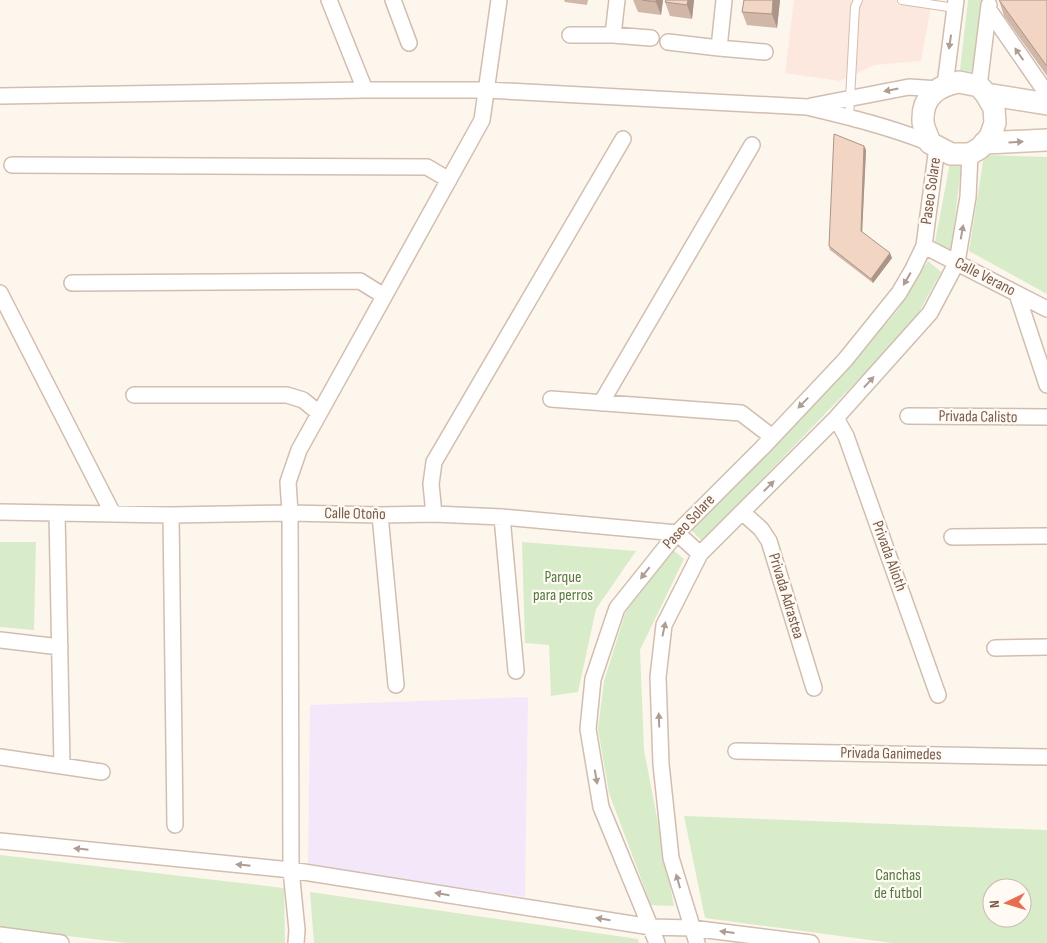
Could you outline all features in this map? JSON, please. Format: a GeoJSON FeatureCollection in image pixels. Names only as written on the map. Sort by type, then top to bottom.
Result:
{"type":"FeatureCollection","features":[{"type":"Feature","properties":{"kind":"main road"},"geometry":{"type":"LineString","coordinates":[[1047,104],[983,90],[959,82],[942,87],[932,93],[924,106],[923,122],[933,145],[951,154],[1047,140]]}},
{"type":"Feature","properties":{"kind":"main road"},"geometry":{"type":"LineString","coordinates":[[977,149],[990,137],[995,123],[994,108],[983,90]]}},
{"type":"Feature","properties":{"kind":"street"},"geometry":{"type":"LineString","coordinates":[[328,0],[365,90]]}},
{"type":"Feature","properties":{"kind":"street"},"geometry":{"type":"LineString","coordinates":[[393,0],[409,43]]}},
{"type":"Feature","properties":{"kind":"street"},"geometry":{"type":"LineString","coordinates":[[299,939],[291,870],[290,513],[288,482],[299,450],[482,120],[499,0]]}},
{"type":"Feature","properties":{"kind":"street"},"geometry":{"type":"LineString","coordinates":[[613,35],[617,0]]}},
{"type":"Feature","properties":{"kind":"street"},"geometry":{"type":"LineString","coordinates":[[719,48],[724,0]]}},
{"type":"Feature","properties":{"kind":"street"},"geometry":{"type":"LineString","coordinates":[[807,107],[909,86],[942,87],[955,4]]}},
{"type":"Feature","properties":{"kind":"street"},"geometry":{"type":"LineString","coordinates":[[983,90],[989,5]]}},
{"type":"Feature","properties":{"kind":"street"},"geometry":{"type":"LineString","coordinates":[[989,5],[1047,94]]}},
{"type":"Feature","properties":{"kind":"street"},"geometry":{"type":"LineString","coordinates":[[570,35],[613,35],[651,38]]}},
{"type":"Feature","properties":{"kind":"street"},"geometry":{"type":"LineString","coordinates":[[668,42],[765,52]]}},
{"type":"Feature","properties":{"kind":"street"},"geometry":{"type":"LineString","coordinates":[[0,96],[365,90],[487,90],[807,107],[903,132],[933,145]]}},
{"type":"Feature","properties":{"kind":"street"},"geometry":{"type":"LineString","coordinates":[[434,514],[431,484],[434,462],[623,139]]}},
{"type":"Feature","properties":{"kind":"street"},"geometry":{"type":"LineString","coordinates":[[601,403],[752,145]]}},
{"type":"Feature","properties":{"kind":"street","name":"Paseo Solare"},"geometry":{"type":"LineString","coordinates":[[657,943],[601,807],[588,729],[592,679],[617,608],[676,532],[845,360],[899,293],[924,246],[933,145]]}},
{"type":"Feature","properties":{"kind":"street","name":"Paseo Solare"},"geometry":{"type":"LineString","coordinates":[[697,943],[671,858],[661,764],[658,677],[664,625],[700,554],[836,418],[930,313],[956,262],[977,149]]}},
{"type":"Feature","properties":{"kind":"street"},"geometry":{"type":"LineString","coordinates":[[12,165],[427,167],[449,180]]}},
{"type":"Feature","properties":{"kind":"street","name":"Calle Verano"},"geometry":{"type":"LineString","coordinates":[[924,246],[1047,309]]}},
{"type":"Feature","properties":{"kind":"street"},"geometry":{"type":"LineString","coordinates":[[72,283],[360,281],[384,296]]}},
{"type":"Feature","properties":{"kind":"street"},"geometry":{"type":"LineString","coordinates":[[0,293],[113,514]]}},
{"type":"Feature","properties":{"kind":"street"},"geometry":{"type":"LineString","coordinates":[[1017,294],[1047,385]]}},
{"type":"Feature","properties":{"kind":"street"},"geometry":{"type":"LineString","coordinates":[[134,395],[287,394],[303,400],[319,413]]}},
{"type":"Feature","properties":{"kind":"street"},"geometry":{"type":"LineString","coordinates":[[551,399],[741,413],[771,436]]}},
{"type":"Feature","properties":{"kind":"street","name":"Privada Calisto"},"geometry":{"type":"LineString","coordinates":[[908,416],[1047,417]]}},
{"type":"Feature","properties":{"kind":"street","name":"Privada Alioth"},"geometry":{"type":"LineString","coordinates":[[836,418],[846,436],[938,695]]}},
{"type":"Feature","properties":{"kind":"street","name":"Calle Otoño"},"geometry":{"type":"LineString","coordinates":[[0,512],[171,515],[290,513],[434,514],[502,517],[676,532]]}},
{"type":"Feature","properties":{"kind":"street","name":"Privada Adrastea"},"geometry":{"type":"LineString","coordinates":[[742,512],[761,529],[769,541],[814,688]]}},
{"type":"Feature","properties":{"kind":"street"},"geometry":{"type":"LineString","coordinates":[[57,513],[62,765]]}},
{"type":"Feature","properties":{"kind":"street"},"geometry":{"type":"LineString","coordinates":[[171,515],[175,825]]}},
{"type":"Feature","properties":{"kind":"street"},"geometry":{"type":"LineString","coordinates":[[380,515],[396,685]]}},
{"type":"Feature","properties":{"kind":"street"},"geometry":{"type":"LineString","coordinates":[[502,517],[516,671]]}},
{"type":"Feature","properties":{"kind":"street"},"geometry":{"type":"LineString","coordinates":[[676,532],[700,554]]}},
{"type":"Feature","properties":{"kind":"street"},"geometry":{"type":"LineString","coordinates":[[952,537],[1047,536]]}},
{"type":"Feature","properties":{"kind":"street"},"geometry":{"type":"LineString","coordinates":[[0,640],[60,647]]}},
{"type":"Feature","properties":{"kind":"street"},"geometry":{"type":"LineString","coordinates":[[995,648],[1047,647]]}},
{"type":"Feature","properties":{"kind":"street","name":"Privada Ganimedes"},"geometry":{"type":"LineString","coordinates":[[736,751],[1047,757]]}},
{"type":"Feature","properties":{"kind":"street"},"geometry":{"type":"LineString","coordinates":[[0,757],[102,772]]}},
{"type":"Feature","properties":{"kind":"street"},"geometry":{"type":"LineString","coordinates":[[0,841],[291,870],[651,927],[691,928],[810,943]]}},
{"type":"Feature","properties":{"kind":"street"},"geometry":{"type":"LineString","coordinates":[[0,935],[61,943]]}},
{"type":"Feature","properties":{"kind":"lane"},"geometry":{"type":"LineString","coordinates":[[849,117],[855,7],[858,0]]}},
{"type":"Feature","properties":{"kind":"lane"},"geometry":{"type":"LineString","coordinates":[[902,0],[955,4]]}},
{"type":"Feature","properties":{"kind":"shaded area"},"geometry":{"type":"Polygon","coordinates":[[[794,0],[932,0],[921,61],[875,65],[840,81],[785,73],[794,0]]]}},
{"type":"Feature","properties":{"kind":"shaded area"},"geometry":{"type":"Polygon","coordinates":[[[528,697],[525,897],[308,865],[310,705],[528,697]]]}},
{"type":"Feature","properties":{"kind":"green space"},"geometry":{"type":"Polygon","coordinates":[[[968,0],[982,0],[973,72],[960,70],[968,0]]]}},
{"type":"Feature","properties":{"kind":"green space"},"geometry":{"type":"Polygon","coordinates":[[[963,150],[951,252],[935,242],[952,152],[963,150]]]}},
{"type":"Feature","properties":{"kind":"green space"},"geometry":{"type":"Polygon","coordinates":[[[984,155],[1047,157],[1047,294],[969,251],[984,155]]]}},
{"type":"Feature","properties":{"kind":"green space"},"geometry":{"type":"Polygon","coordinates":[[[928,261],[941,272],[913,323],[702,541],[691,530],[846,368],[897,311],[928,261]]]}},
{"type":"Feature","properties":{"kind":"green space"},"geometry":{"type":"Polygon","coordinates":[[[0,542],[36,542],[34,630],[0,627],[0,542]]]}},
{"type":"Feature","properties":{"kind":"green space","name":"Parque para perros"},"geometry":{"type":"Polygon","coordinates":[[[522,542],[636,551],[596,609],[578,692],[551,696],[549,645],[525,643],[522,542]]]}},
{"type":"Feature","properties":{"kind":"green space"},"geometry":{"type":"Polygon","coordinates":[[[673,550],[684,559],[640,650],[644,750],[674,906],[651,905],[609,793],[598,729],[604,681],[626,611],[673,550]]]}},
{"type":"Feature","properties":{"kind":"green space","name":"Canchas de futbol"},"geometry":{"type":"Polygon","coordinates":[[[684,816],[1047,830],[1047,943],[892,943],[705,918],[684,816]]]}},
{"type":"Feature","properties":{"kind":"green space"},"geometry":{"type":"Polygon","coordinates":[[[0,855],[284,888],[285,943],[127,943],[0,928],[0,855]]]}},
{"type":"Feature","properties":{"kind":"green space"},"geometry":{"type":"Polygon","coordinates":[[[310,892],[638,939],[639,943],[314,943],[310,892]]]}},
{"type":"Feature","properties":{"kind":"building"},"geometry":{"type":"Polygon","coordinates":[[[666,0],[688,0],[687,5],[665,2],[666,0]]]}},
{"type":"Feature","properties":{"kind":"building"},"geometry":{"type":"Polygon","coordinates":[[[744,0],[773,0],[772,14],[742,12],[744,0]]]}},
{"type":"Feature","properties":{"kind":"building"},"geometry":{"type":"Polygon","coordinates":[[[999,0],[1047,0],[1047,65],[1046,65],[999,0]]]}},
{"type":"Feature","properties":{"kind":"building"},"geometry":{"type":"Polygon","coordinates":[[[834,134],[864,146],[861,231],[890,253],[871,279],[829,246],[834,134]]]}}]}
